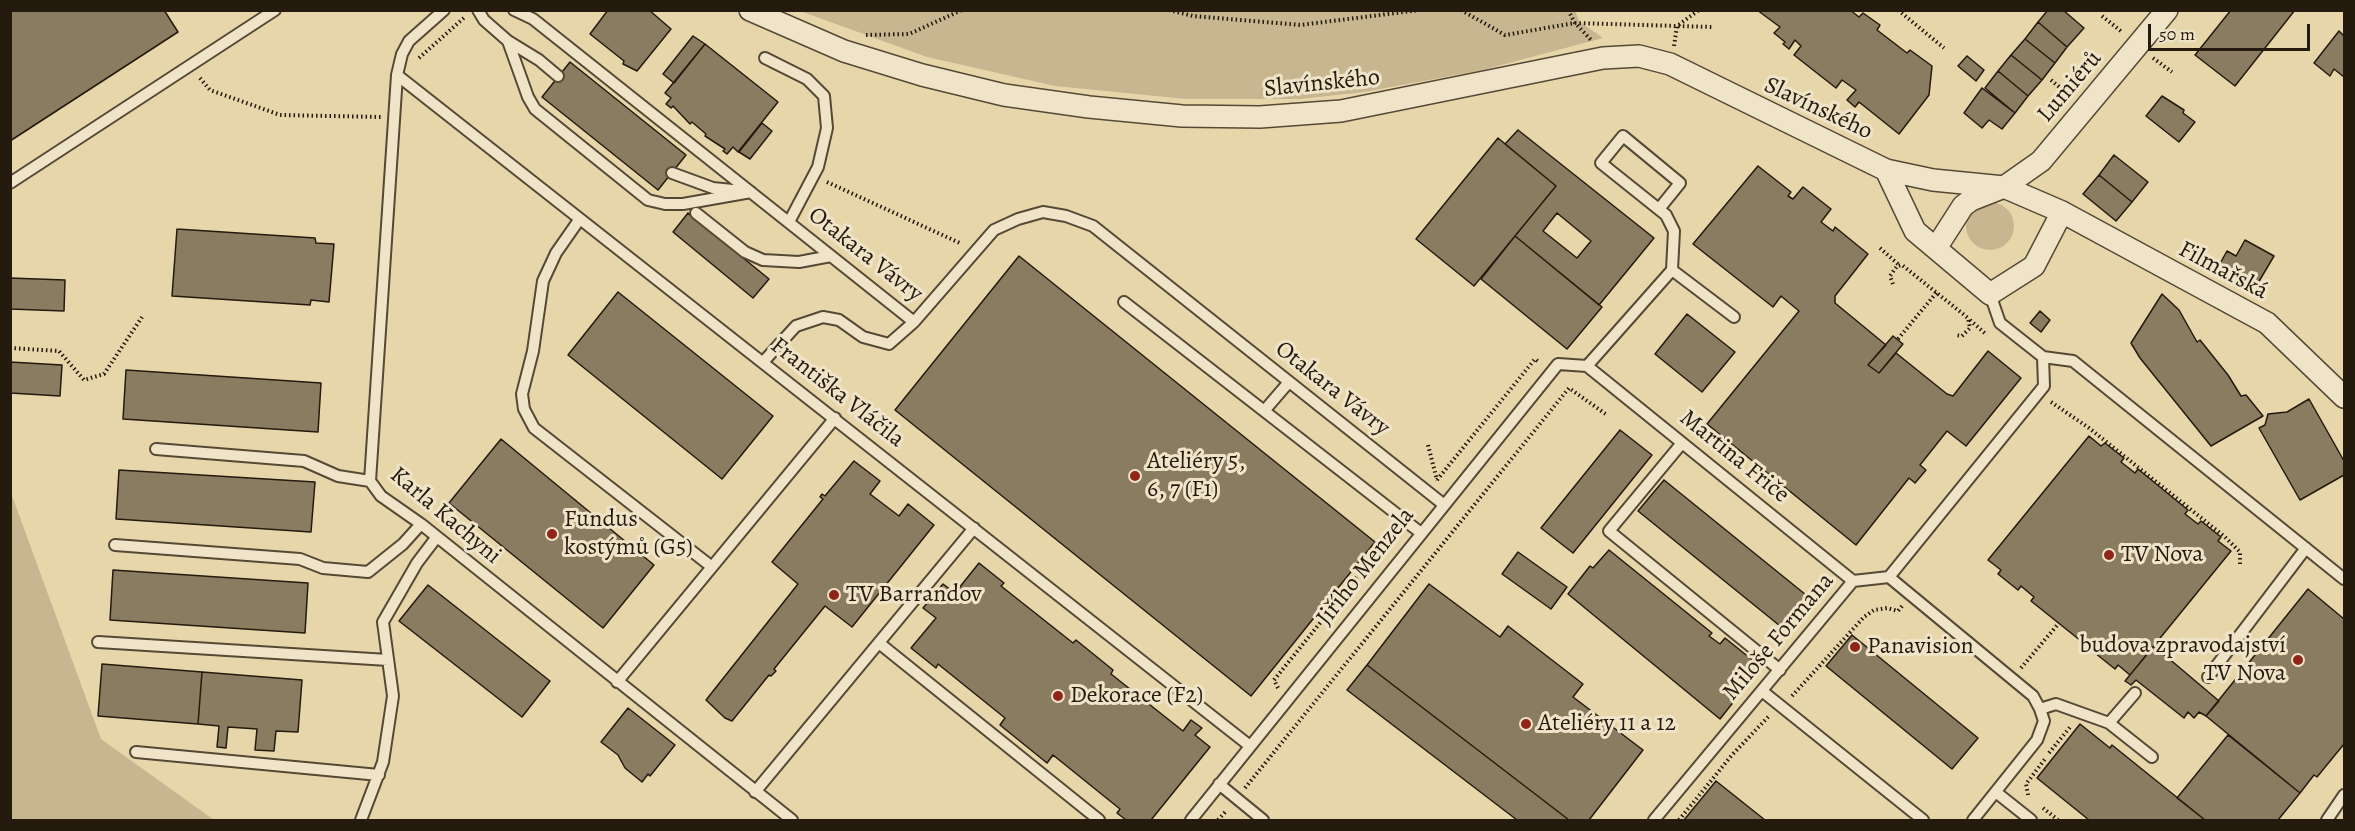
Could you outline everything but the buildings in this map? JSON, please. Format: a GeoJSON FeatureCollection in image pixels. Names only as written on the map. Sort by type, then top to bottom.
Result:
{"type":"FeatureCollection","features":[{"type":"Feature","properties":{"kind":"street","name":"Slavínského"},"geometry":{"type":"LineString","coordinates":[[750,10],[844,51],[922,75],[1004,95],[1089,107],[1182,116],[1238,117],[1341,111],[1603,58],[1639,56],[1670,64],[1886,170],[1934,180],[2004,187]]}},
{"type":"Feature","properties":{"kind":"street","name":"Lumiérů"},"geometry":{"type":"LineString","coordinates":[[1936,248],[1971,200],[2004,187],[2040,161],[2167,10]]}},
{"type":"Feature","properties":{"kind":"street"},"geometry":{"type":"LineString","coordinates":[[1886,170],[1916,231],[1990,294],[2034,266],[2062,212]]}},
{"type":"Feature","properties":{"kind":"street","name":"Filmařská"},"geometry":{"type":"LineString","coordinates":[[2004,187],[2062,212],[2267,322],[2344,397]]}},
{"type":"Feature","properties":{"kind":"lane"},"geometry":{"type":"LineString","coordinates":[[10,183],[275,10]]}},
{"type":"Feature","properties":{"kind":"lane","name":"Karla Kachyni"},"geometry":{"type":"LineString","coordinates":[[444,10],[409,41],[402,54],[397,75],[370,481],[381,496],[421,524],[792,820]]}},
{"type":"Feature","properties":{"kind":"lane","name":"Otakara Vávry"},"geometry":{"type":"LineString","coordinates":[[514,10],[533,19],[915,322],[994,231],[1018,219],[1043,212],[1066,216],[1093,226],[1443,504]]}},
{"type":"Feature","properties":{"kind":"lane"},"geometry":{"type":"LineString","coordinates":[[474,12],[508,41],[539,60],[558,76]]}},
{"type":"Feature","properties":{"kind":"lane"},"geometry":{"type":"LineString","coordinates":[[508,41],[528,97],[535,109],[648,200],[665,204],[683,204],[751,192]]}},
{"type":"Feature","properties":{"kind":"lane"},"geometry":{"type":"LineString","coordinates":[[765,58],[807,79],[824,96],[827,128],[813,175],[789,222]]}},
{"type":"Feature","properties":{"kind":"lane","name":"Františka Vláčila"},"geometry":{"type":"LineString","coordinates":[[397,75],[1250,746]]}},
{"type":"Feature","properties":{"kind":"lane"},"geometry":{"type":"LineString","coordinates":[[1587,366],[1672,270],[1674,231],[1666,215],[1601,163],[1623,136],[1680,183],[1659,209]]}},
{"type":"Feature","properties":{"kind":"lane"},"geometry":{"type":"LineString","coordinates":[[672,172],[713,188],[751,192]]}},
{"type":"Feature","properties":{"kind":"lane"},"geometry":{"type":"LineString","coordinates":[[696,213],[745,252],[763,260],[799,262],[831,256]]}},
{"type":"Feature","properties":{"kind":"lane"},"geometry":{"type":"LineString","coordinates":[[579,220],[556,253],[543,281],[532,351],[522,394],[524,409],[534,428],[712,567]]}},
{"type":"Feature","properties":{"kind":"lane"},"geometry":{"type":"LineString","coordinates":[[1672,270],[1734,317]]}},
{"type":"Feature","properties":{"kind":"lane"},"geometry":{"type":"LineString","coordinates":[[1990,294],[2000,323],[2043,357],[2073,361],[2344,579]]}},
{"type":"Feature","properties":{"kind":"lane"},"geometry":{"type":"LineString","coordinates":[[1124,302],[1420,533]]}},
{"type":"Feature","properties":{"kind":"lane"},"geometry":{"type":"LineString","coordinates":[[764,362],[795,326],[823,317],[839,320],[862,337],[889,344],[915,322]]}},
{"type":"Feature","properties":{"kind":"lane"},"geometry":{"type":"LineString","coordinates":[[1973,820],[2037,741],[2044,721],[2040,709],[2033,696],[1888,577],[2044,386],[2043,357]]}},
{"type":"Feature","properties":{"kind":"lane","name":"Jiřího Menzela"},"geometry":{"type":"LineString","coordinates":[[1191,820],[1443,504],[1558,364],[1587,366]]}},
{"type":"Feature","properties":{"kind":"lane","name":"Martina Friče"},"geometry":{"type":"LineString","coordinates":[[1587,366],[1853,581]]}},
{"type":"Feature","properties":{"kind":"lane"},"geometry":{"type":"LineString","coordinates":[[1264,411],[1289,381]]}},
{"type":"Feature","properties":{"kind":"lane"},"geometry":{"type":"LineString","coordinates":[[617,682],[835,418]]}},
{"type":"Feature","properties":{"kind":"lane"},"geometry":{"type":"LineString","coordinates":[[1682,443],[1609,531],[1780,670]]}},
{"type":"Feature","properties":{"kind":"lane"},"geometry":{"type":"LineString","coordinates":[[156,449],[304,461],[338,476],[370,481]]}},
{"type":"Feature","properties":{"kind":"lane"},"geometry":{"type":"LineString","coordinates":[[115,545],[300,559],[322,567],[368,572],[403,544],[421,524]]}},
{"type":"Feature","properties":{"kind":"lane"},"geometry":{"type":"LineString","coordinates":[[755,792],[974,528]]}},
{"type":"Feature","properties":{"kind":"lane"},"geometry":{"type":"LineString","coordinates":[[361,820],[383,762],[393,696],[383,622],[417,563],[436,538]]}},
{"type":"Feature","properties":{"kind":"lane"},"geometry":{"type":"LineString","coordinates":[[2208,677],[2306,548]]}},
{"type":"Feature","properties":{"kind":"lane","name":"Miloše Formana"},"geometry":{"type":"LineString","coordinates":[[1654,820],[1853,581],[1888,577]]}},
{"type":"Feature","properties":{"kind":"lane"},"geometry":{"type":"LineString","coordinates":[[98,642],[388,660]]}},
{"type":"Feature","properties":{"kind":"lane"},"geometry":{"type":"LineString","coordinates":[[879,643],[1099,820]]}},
{"type":"Feature","properties":{"kind":"lane"},"geometry":{"type":"LineString","coordinates":[[1762,691],[1923,820]]}},
{"type":"Feature","properties":{"kind":"lane"},"geometry":{"type":"LineString","coordinates":[[2109,723],[2135,693]]}},
{"type":"Feature","properties":{"kind":"lane"},"geometry":{"type":"LineString","coordinates":[[2040,709],[2056,704],[2109,723],[2152,757]]}},
{"type":"Feature","properties":{"kind":"lane"},"geometry":{"type":"LineString","coordinates":[[136,752],[379,776]]}},
{"type":"Feature","properties":{"kind":"lane"},"geometry":{"type":"LineString","coordinates":[[1219,784],[1263,820]]}},
{"type":"Feature","properties":{"kind":"lane"},"geometry":{"type":"LineString","coordinates":[[1997,792],[2031,820]]}},
{"type":"Feature","properties":{"kind":"lane"},"geometry":{"type":"LineString","coordinates":[[2327,820],[2344,795]]}},
{"type":"Feature","properties":{"kind":"path"},"geometry":{"type":"LineString","coordinates":[[844,51],[862,35],[909,34],[962,10]]}},
{"type":"Feature","properties":{"kind":"path"},"geometry":{"type":"LineString","coordinates":[[1169,10],[1193,16],[1300,25],[1419,10]]}},
{"type":"Feature","properties":{"kind":"path"},"geometry":{"type":"LineString","coordinates":[[1461,10],[1505,35],[1575,23],[1712,27]]}},
{"type":"Feature","properties":{"kind":"path"},"geometry":{"type":"LineString","coordinates":[[1568,10],[1575,23]]}},
{"type":"Feature","properties":{"kind":"path"},"geometry":{"type":"LineString","coordinates":[[1670,64],[1677,26],[1699,10]]}},
{"type":"Feature","properties":{"kind":"path"},"geometry":{"type":"LineString","coordinates":[[1898,10],[1944,48]]}},
{"type":"Feature","properties":{"kind":"path"},"geometry":{"type":"LineString","coordinates":[[397,75],[474,12]]}},
{"type":"Feature","properties":{"kind":"path"},"geometry":{"type":"LineString","coordinates":[[189,66],[210,90],[280,115],[394,117]]}},
{"type":"Feature","properties":{"kind":"path"},"geometry":{"type":"LineString","coordinates":[[2051,80],[2071,98]]}},
{"type":"Feature","properties":{"kind":"path"},"geometry":{"type":"LineString","coordinates":[[813,175],[977,250]]}},
{"type":"Feature","properties":{"kind":"path"},"geometry":{"type":"LineString","coordinates":[[1880,248],[1987,335]]}},
{"type":"Feature","properties":{"kind":"path"},"geometry":{"type":"LineString","coordinates":[[1893,284],[1890,276],[1900,265]]}},
{"type":"Feature","properties":{"kind":"path"},"geometry":{"type":"LineString","coordinates":[[1898,339],[1936,292]]}},
{"type":"Feature","properties":{"kind":"path"},"geometry":{"type":"LineString","coordinates":[[10,348],[59,351],[84,380],[104,374],[142,317]]}},
{"type":"Feature","properties":{"kind":"path"},"geometry":{"type":"LineString","coordinates":[[1955,335],[1964,335],[1970,328],[1970,320]]}},
{"type":"Feature","properties":{"kind":"path"},"geometry":{"type":"LineString","coordinates":[[1428,445],[1437,480],[1535,359]]}},
{"type":"Feature","properties":{"kind":"path"},"geometry":{"type":"LineString","coordinates":[[1218,820],[1569,388],[1607,415]]}},
{"type":"Feature","properties":{"kind":"path"},"geometry":{"type":"LineString","coordinates":[[2043,411],[2055,395]]}},
{"type":"Feature","properties":{"kind":"path"},"geometry":{"type":"LineString","coordinates":[[2050,401],[2089,428],[2240,552],[2240,564]]}},
{"type":"Feature","properties":{"kind":"path"},"geometry":{"type":"LineString","coordinates":[[1356,577],[1377,552]]}},
{"type":"Feature","properties":{"kind":"path"},"geometry":{"type":"LineString","coordinates":[[2019,671],[2059,623]]}},
{"type":"Feature","properties":{"kind":"path"},"geometry":{"type":"LineString","coordinates":[[2058,820],[2028,795],[2026,784],[2080,714]]}},
{"type":"Feature","properties":{"kind":"shaded area"},"geometry":{"type":"Polygon","coordinates":[[[800,11],[1575,11],[1580,22],[1603,38],[1483,70],[1364,92],[1300,99],[1186,99],[1055,86],[927,57],[800,11]]]}},
{"type":"Feature","properties":{"kind":"shaded area"},"geometry":{"type":"Polygon","coordinates":[[[1985,202],[1995,202],[2007,209],[2014,221],[2014,231],[2007,243],[1995,250],[1985,250],[1970,239],[1966,231],[1966,221],[1977,206],[1985,202]]]}},
{"type":"Feature","properties":{"kind":"shaded area"},"geometry":{"type":"Polygon","coordinates":[[[11,493],[101,739],[214,820],[11,820],[11,493]]]}},
{"type":"Feature","properties":{"kind":"place","name":"Ateliéry 5, 6, 7 (F1)"},"geometry":{"type":"Point","coordinates":[1135,476]}},
{"type":"Feature","properties":{"kind":"place","name":"Fundus kostýmů (G5)"},"geometry":{"type":"Point","coordinates":[552,534]}},
{"type":"Feature","properties":{"kind":"place","name":"TV Nova"},"geometry":{"type":"Point","coordinates":[2109,555]}},
{"type":"Feature","properties":{"kind":"place","name":"TV Barrandov"},"geometry":{"type":"Point","coordinates":[834,595]}},
{"type":"Feature","properties":{"kind":"place","name":"Panavision"},"geometry":{"type":"Point","coordinates":[1855,647]}},
{"type":"Feature","properties":{"kind":"place","name":"budova zpravodajství TV Nova"},"geometry":{"type":"Point","coordinates":[2298,660]}},
{"type":"Feature","properties":{"kind":"place","name":"Dekorace (F2)"},"geometry":{"type":"Point","coordinates":[1058,696]}},
{"type":"Feature","properties":{"kind":"place","name":"Ateliéry 11 a 12"},"geometry":{"type":"Point","coordinates":[1526,724]}}]}
